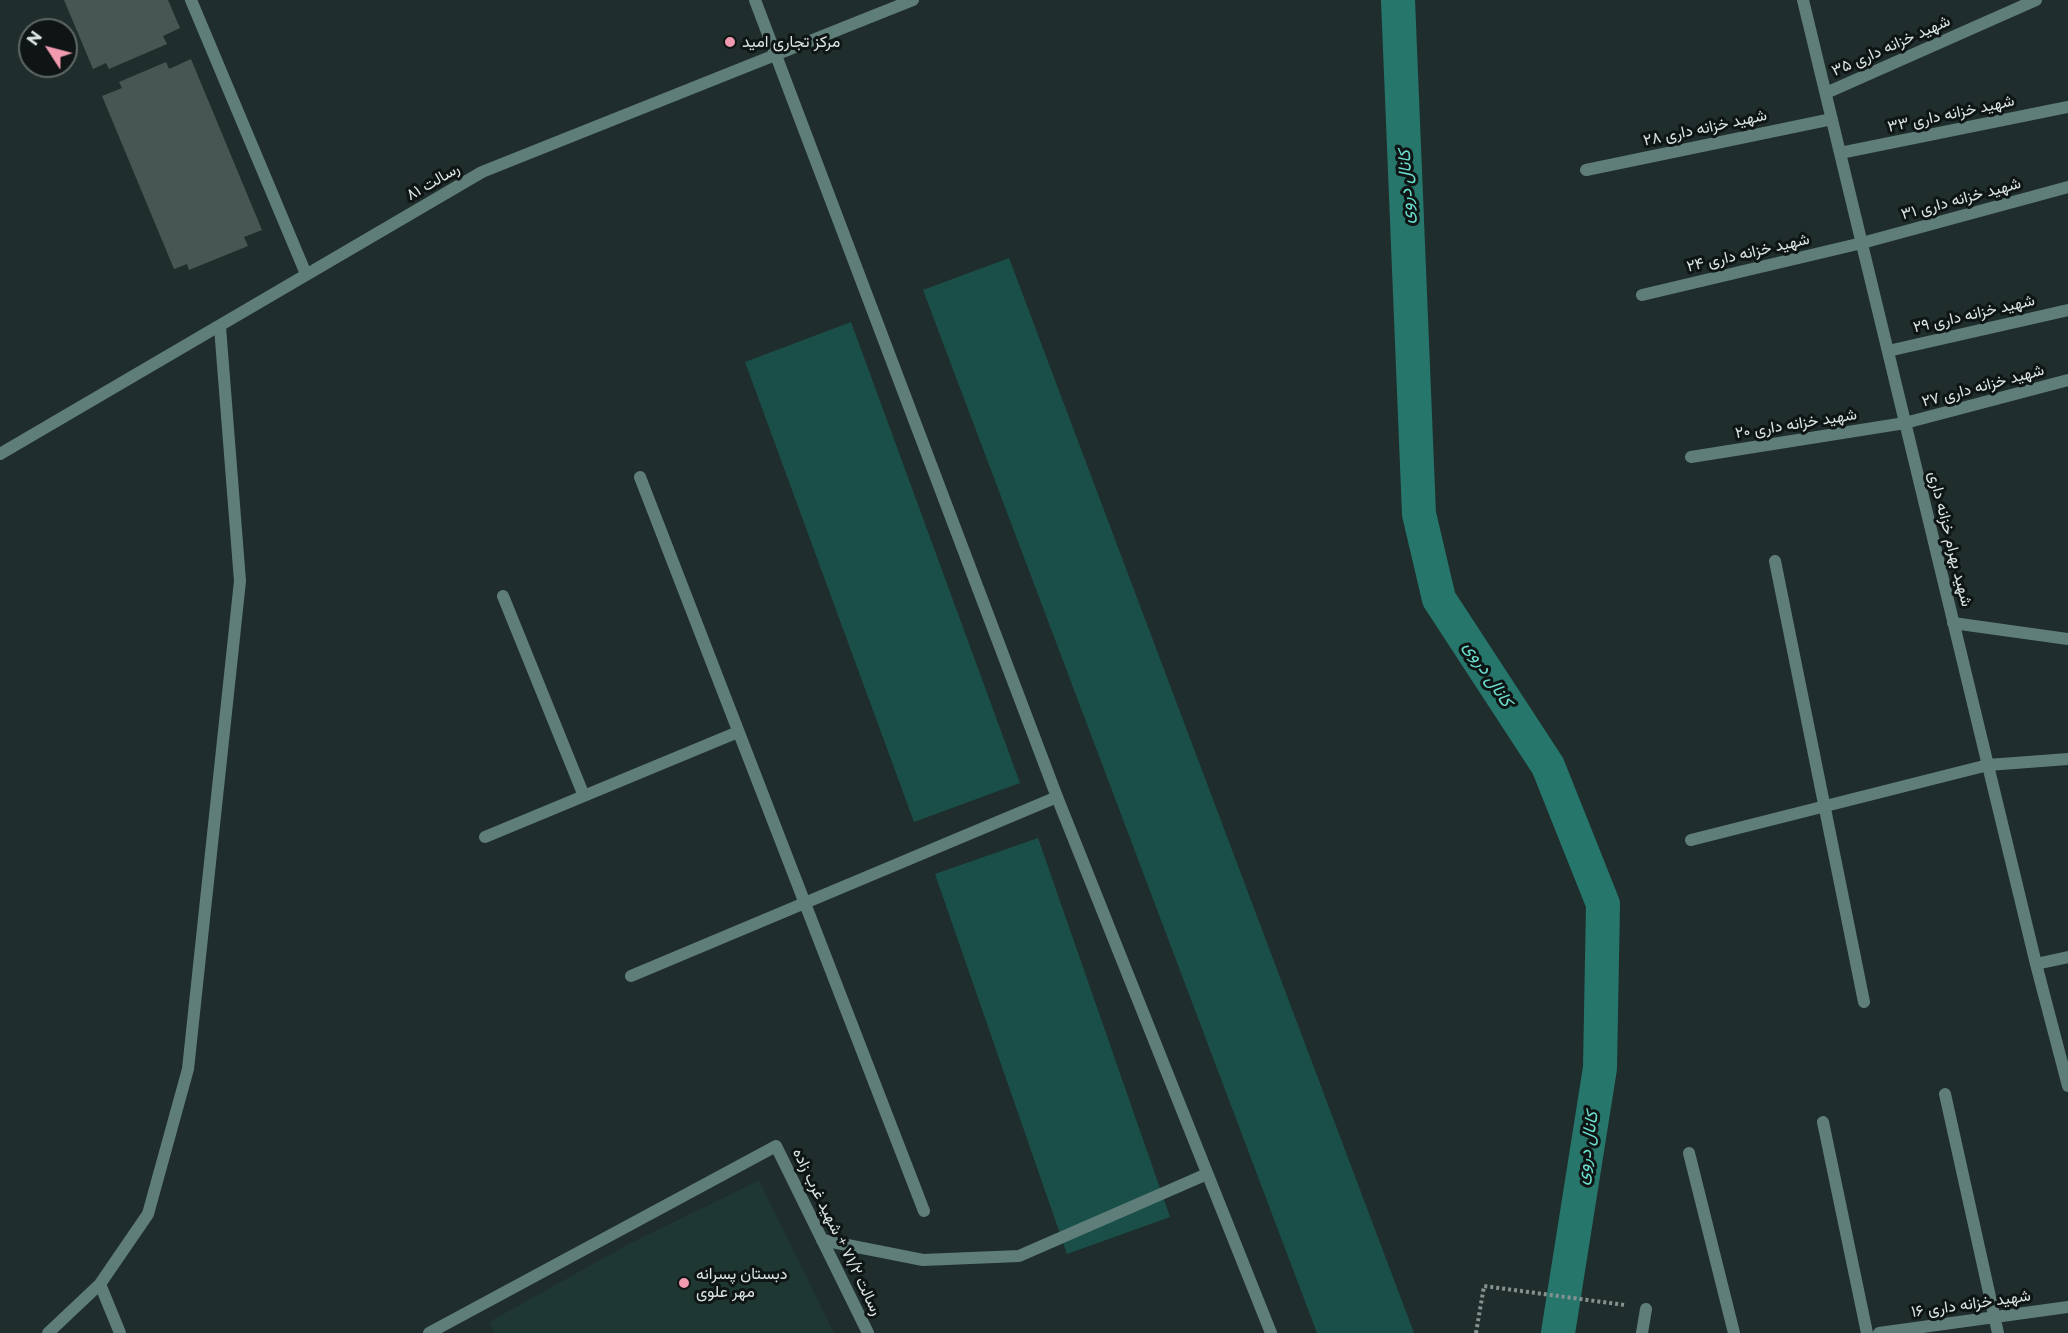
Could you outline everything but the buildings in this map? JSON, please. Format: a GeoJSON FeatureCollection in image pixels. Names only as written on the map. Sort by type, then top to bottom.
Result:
{"type":"FeatureCollection","features":[{"type":"Feature","properties":{"kind":"street"},"geometry":{"type":"LineString","coordinates":[[191,0],[306,274]]}},
{"type":"Feature","properties":{"kind":"street"},"geometry":{"type":"LineString","coordinates":[[755,0],[1057,797],[1271,1333]]}},
{"type":"Feature","properties":{"kind":"street","name":"رسالت ۸۱"},"geometry":{"type":"LineString","coordinates":[[0,454],[482,172],[913,0]]}},
{"type":"Feature","properties":{"kind":"street","name":"شهید بهرام خزانه داری"},"geometry":{"type":"LineString","coordinates":[[1803,0],[2036,964],[2068,1086]]}},
{"type":"Feature","properties":{"kind":"street","name":"شهید خزانه داری ۳۵"},"geometry":{"type":"LineString","coordinates":[[1826,93],[2036,0]]}},
{"type":"Feature","properties":{"kind":"street","name":"شهید خزانه داری ۳۳"},"geometry":{"type":"LineString","coordinates":[[1840,153],[2068,107]]}},
{"type":"Feature","properties":{"kind":"street","name":"شهید خزانه داری ۲۸"},"geometry":{"type":"LineString","coordinates":[[1586,170],[1832,119]]}},
{"type":"Feature","properties":{"kind":"street","name":"شهید خزانه داری ۳۱"},"geometry":{"type":"LineString","coordinates":[[1862,243],[2068,187]]}},
{"type":"Feature","properties":{"kind":"street","name":"شهید خزانه داری ۲۴"},"geometry":{"type":"LineString","coordinates":[[1642,296],[1862,243]]}},
{"type":"Feature","properties":{"kind":"street","name":"شهید خزانه داری ۲۹"},"geometry":{"type":"LineString","coordinates":[[1888,351],[2068,310]]}},
{"type":"Feature","properties":{"kind":"street"},"geometry":{"type":"LineString","coordinates":[[48,1333],[100,1284],[148,1214],[188,1069],[240,581],[220,327]]}},
{"type":"Feature","properties":{"kind":"street","name":"شهید خزانه داری ۲۷"},"geometry":{"type":"LineString","coordinates":[[1905,423],[2068,380]]}},
{"type":"Feature","properties":{"kind":"street","name":"شهید خزانه داری ۲۰"},"geometry":{"type":"LineString","coordinates":[[1691,457],[1905,423]]}},
{"type":"Feature","properties":{"kind":"street"},"geometry":{"type":"LineString","coordinates":[[640,477],[924,1211]]}},
{"type":"Feature","properties":{"kind":"street"},"geometry":{"type":"LineString","coordinates":[[1775,561],[1864,1002]]}},
{"type":"Feature","properties":{"kind":"street"},"geometry":{"type":"LineString","coordinates":[[503,596],[584,796]]}},
{"type":"Feature","properties":{"kind":"street"},"geometry":{"type":"LineString","coordinates":[[1953,622],[2068,639]]}},
{"type":"Feature","properties":{"kind":"street"},"geometry":{"type":"LineString","coordinates":[[485,837],[738,732]]}},
{"type":"Feature","properties":{"kind":"street"},"geometry":{"type":"LineString","coordinates":[[1691,840],[1988,765],[2068,759]]}},
{"type":"Feature","properties":{"kind":"street"},"geometry":{"type":"LineString","coordinates":[[631,976],[1057,797]]}},
{"type":"Feature","properties":{"kind":"street"},"geometry":{"type":"LineString","coordinates":[[2036,964],[2068,957]]}},
{"type":"Feature","properties":{"kind":"street"},"geometry":{"type":"LineString","coordinates":[[1945,1094],[1998,1333]]}},
{"type":"Feature","properties":{"kind":"street"},"geometry":{"type":"LineString","coordinates":[[1823,1122],[1867,1333]]}},
{"type":"Feature","properties":{"kind":"street","name":"رسالت ۷۱/۲ + شهید غرب زاده"},"geometry":{"type":"LineString","coordinates":[[429,1333],[776,1146],[868,1333]]}},
{"type":"Feature","properties":{"kind":"street"},"geometry":{"type":"LineString","coordinates":[[1689,1153],[1734,1333]]}},
{"type":"Feature","properties":{"kind":"street"},"geometry":{"type":"LineString","coordinates":[[822,1240],[923,1260],[1019,1256],[1208,1174]]}},
{"type":"Feature","properties":{"kind":"street"},"geometry":{"type":"LineString","coordinates":[[100,1284],[120,1333]]}},
{"type":"Feature","properties":{"kind":"street","name":"شهید خزانه داری ۱۶"},"geometry":{"type":"LineString","coordinates":[[1879,1333],[2068,1307]]}},
{"type":"Feature","properties":{"kind":"street"},"geometry":{"type":"LineString","coordinates":[[1642,1333],[1646,1309]]}},
{"type":"Feature","properties":{"kind":"path"},"geometry":{"type":"LineString","coordinates":[[1476,1333],[1484,1286],[1611,1303]]}},
{"type":"Feature","properties":{"kind":"shaded area","name":"دبستان پسرانه مهر علوی"},"geometry":{"type":"Polygon","coordinates":[[[759,1180],[834,1333],[494,1333],[489,1322],[629,1244],[759,1180]]]}},
{"type":"Feature","properties":{"kind":"green space"},"geometry":{"type":"Polygon","coordinates":[[[1009,258],[1414,1333],[1317,1333],[923,290],[1009,258]]]}},
{"type":"Feature","properties":{"kind":"green space"},"geometry":{"type":"Polygon","coordinates":[[[851,322],[1020,783],[914,822],[745,362],[851,322]]]}},
{"type":"Feature","properties":{"kind":"green space"},"geometry":{"type":"Polygon","coordinates":[[[1038,838],[1170,1217],[1067,1254],[935,874],[1038,838]]]}},
{"type":"Feature","properties":{"kind":"waterway","name":"کانال دروی"},"geometry":{"type":"LineString","coordinates":[[1398,0],[1419,514],[1439,599],[1548,766],[1603,904],[1600,1068],[1558,1333]]}},
{"type":"Feature","properties":{"kind":"place","name":"مرکز تجاری امید"},"geometry":{"type":"Point","coordinates":[730,42]}},
{"type":"Feature","properties":{"kind":"place","name":"دبستان پسرانه مهر علوی"},"geometry":{"type":"Point","coordinates":[684,1283]}}]}
